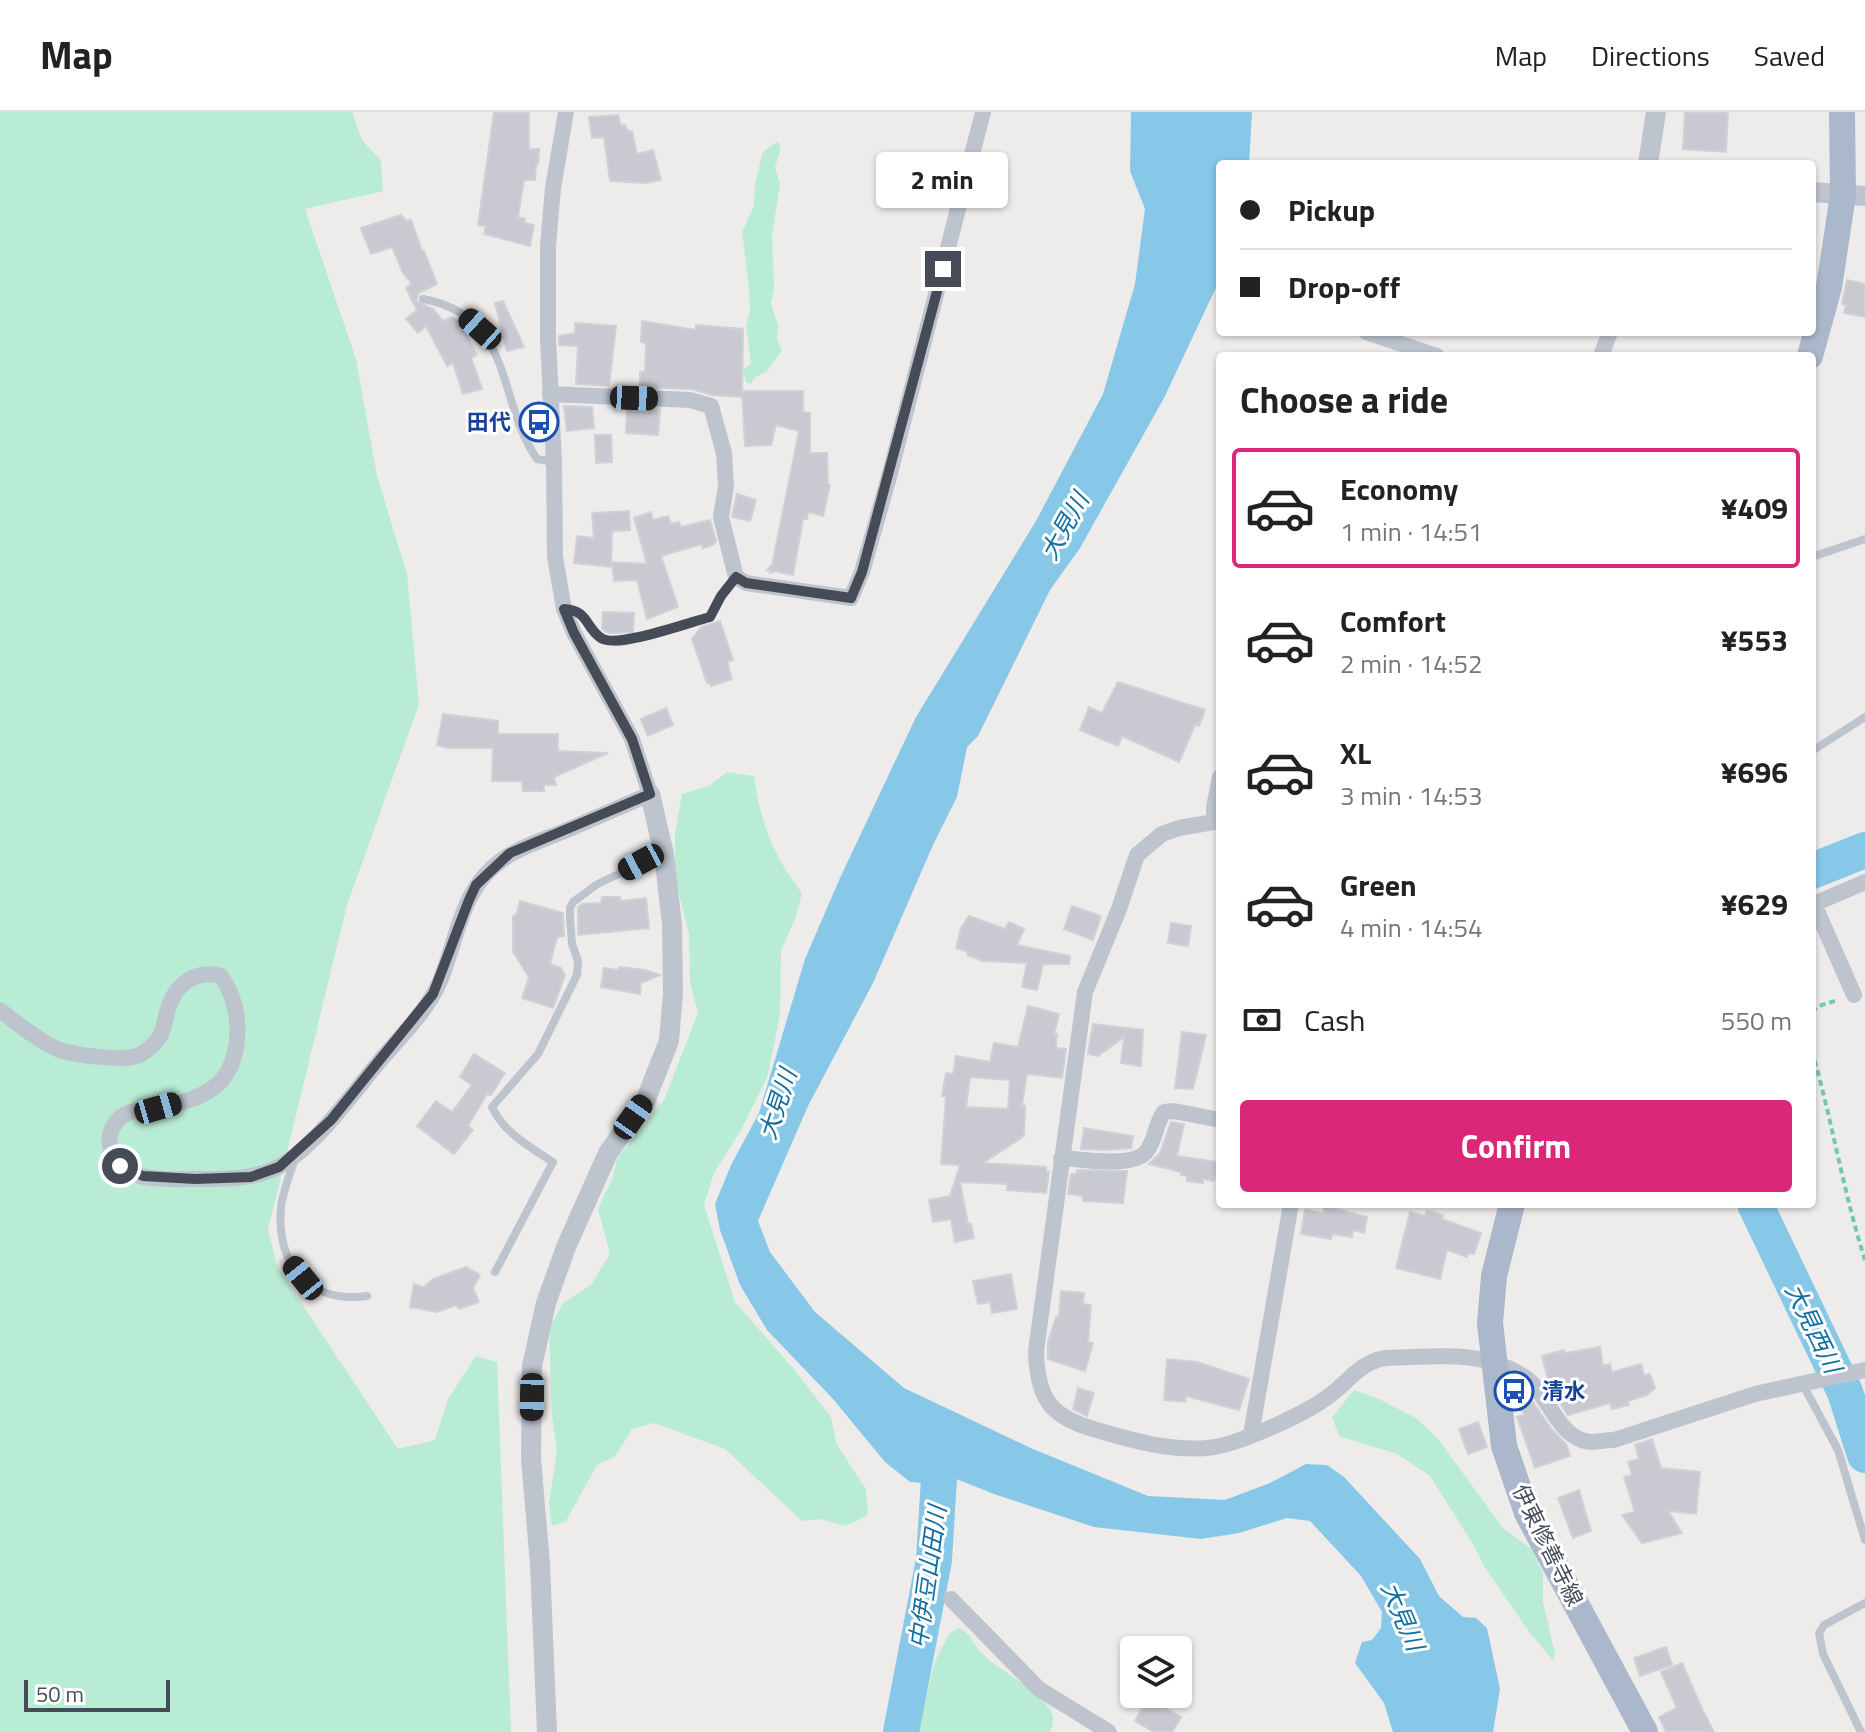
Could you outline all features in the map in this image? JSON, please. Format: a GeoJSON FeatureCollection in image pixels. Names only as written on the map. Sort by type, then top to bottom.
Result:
{"type":"FeatureCollection","features":[{"type":"Feature","properties":{"kind":"main road"},"geometry":{"type":"LineString","coordinates":[[1816,334],[1854,196],[1842,112]]}},
{"type":"Feature","properties":{"kind":"main road","name":"伊東修善寺線"},"geometry":{"type":"LineString","coordinates":[[1505,1208],[1490,1323],[1504,1446],[1527,1513],[1645,1732]]}},
{"type":"Feature","properties":{"kind":"street"},"geometry":{"type":"LineString","coordinates":[[547,1732],[540,1564],[531,1459],[532,1366],[546,1303],[566,1247],[608,1153],[646,1099],[669,1041],[673,993],[672,925],[664,851],[650,794],[632,739],[564,609],[555,557],[548,246],[553,188],[566,112]]}},
{"type":"Feature","properties":{"kind":"street"},"geometry":{"type":"LineString","coordinates":[[550,394],[690,400],[711,406],[726,466],[722,527],[736,577],[746,583],[851,598],[862,572],[889,477],[983,112]]}},
{"type":"Feature","properties":{"kind":"street"},"geometry":{"type":"LineString","coordinates":[[1649,160],[1656,112]]}},
{"type":"Feature","properties":{"kind":"street"},"geometry":{"type":"LineString","coordinates":[[1816,192],[1854,196]]}},
{"type":"Feature","properties":{"kind":"street"},"geometry":{"type":"LineString","coordinates":[[1375,336],[1411,352]]}},
{"type":"Feature","properties":{"kind":"street"},"geometry":{"type":"LineString","coordinates":[[0,1010],[57,1049],[85,1055],[137,1056],[161,1035],[170,1001],[180,986],[193,975],[209,973],[221,976],[231,991],[236,1009],[235,1058],[231,1071],[221,1082],[198,1097],[158,1108],[131,1111],[116,1122],[109,1136],[109,1147],[120,1166],[131,1173],[195,1179],[251,1177],[279,1167],[331,1120],[433,994],[469,900],[476,885],[489,870],[510,853],[650,794]]}},
{"type":"Feature","properties":{"kind":"street"},"geometry":{"type":"LineString","coordinates":[[1216,821],[1162,834],[1137,855],[1085,992],[1036,1351],[1036,1374],[1045,1398],[1059,1416],[1093,1430],[1140,1442],[1210,1448],[1251,1435],[1314,1407],[1376,1358],[1476,1356],[1521,1374],[1536,1386],[1559,1422],[1574,1437],[1590,1442],[1614,1440],[1755,1394],[1865,1370]]}},
{"type":"Feature","properties":{"kind":"street"},"geometry":{"type":"LineString","coordinates":[[1816,903],[1865,882]]}},
{"type":"Feature","properties":{"kind":"street"},"geometry":{"type":"LineString","coordinates":[[1816,909],[1854,995]]}},
{"type":"Feature","properties":{"kind":"street"},"geometry":{"type":"LineString","coordinates":[[1061,1158],[1126,1161],[1137,1158],[1149,1148],[1164,1112],[1216,1119]]}},
{"type":"Feature","properties":{"kind":"street"},"geometry":{"type":"LineString","coordinates":[[1251,1435],[1290,1208]]}},
{"type":"Feature","properties":{"kind":"street"},"geometry":{"type":"LineString","coordinates":[[951,1599],[1039,1689],[1109,1732]]}},
{"type":"Feature","properties":{"kind":"lane"},"geometry":{"type":"LineString","coordinates":[[423,299],[446,304],[461,312],[480,329],[495,351],[527,443],[537,459],[554,462]]}},
{"type":"Feature","properties":{"kind":"lane"},"geometry":{"type":"LineString","coordinates":[[1816,556],[1865,539]]}},
{"type":"Feature","properties":{"kind":"lane"},"geometry":{"type":"LineString","coordinates":[[564,609],[579,612],[601,638],[628,641],[710,617],[736,577]]}},
{"type":"Feature","properties":{"kind":"lane"},"geometry":{"type":"LineString","coordinates":[[1816,748],[1865,717]]}},
{"type":"Feature","properties":{"kind":"lane"},"geometry":{"type":"LineString","coordinates":[[495,1272],[553,1162],[516,1137],[492,1107],[538,1054],[577,975],[578,961],[572,944],[570,908],[573,902],[596,885],[664,851]]}},
{"type":"Feature","properties":{"kind":"lane"},"geometry":{"type":"LineString","coordinates":[[296,1154],[282,1204],[281,1225],[292,1265],[313,1289],[356,1298],[367,1296]]}},
{"type":"Feature","properties":{"kind":"lane"},"geometry":{"type":"LineString","coordinates":[[1805,1382],[1838,1450],[1865,1540]]}},
{"type":"Feature","properties":{"kind":"lane"},"geometry":{"type":"LineString","coordinates":[[1861,1732],[1823,1654],[1819,1633],[1824,1625],[1865,1603]]}},
{"type":"Feature","properties":{"kind":"path"},"geometry":{"type":"LineString","coordinates":[[1816,1009],[1854,995]]}},
{"type":"Feature","properties":{"kind":"path"},"geometry":{"type":"LineString","coordinates":[[1816,1065],[1865,1260]]}},
{"type":"Feature","properties":{"kind":"green space"},"geometry":{"type":"Polygon","coordinates":[[[0,112],[352,112],[362,140],[381,161],[383,191],[305,209],[356,359],[377,476],[407,574],[419,704],[347,905],[268,1230],[277,1266],[398,1449],[435,1440],[448,1399],[476,1356],[497,1362],[511,1732],[0,1732],[0,112]]]}},
{"type":"Feature","properties":{"kind":"green space"},"geometry":{"type":"Polygon","coordinates":[[[778,141],[781,149],[775,167],[780,184],[772,236],[774,288],[771,304],[782,351],[766,372],[755,377],[751,384],[746,382],[743,370],[751,364],[746,326],[750,312],[749,287],[742,232],[754,206],[755,183],[763,152],[778,141]]]}},
{"type":"Feature","properties":{"kind":"green space"},"geometry":{"type":"Polygon","coordinates":[[[727,772],[754,776],[769,838],[802,893],[781,951],[780,1015],[767,1078],[741,1130],[714,1173],[704,1205],[735,1302],[831,1417],[837,1445],[866,1489],[868,1515],[846,1526],[820,1519],[802,1521],[725,1449],[654,1423],[632,1429],[615,1456],[597,1465],[566,1521],[552,1526],[549,1503],[557,1451],[552,1416],[549,1329],[563,1303],[591,1285],[610,1254],[598,1209],[613,1177],[617,1158],[664,1100],[698,1013],[690,982],[689,934],[675,878],[675,833],[682,794],[709,786],[727,772]]]}},
{"type":"Feature","properties":{"kind":"green space"},"geometry":{"type":"Polygon","coordinates":[[[1354,1390],[1416,1418],[1438,1439],[1503,1528],[1532,1549],[1543,1574],[1543,1602],[1555,1654],[1553,1660],[1530,1633],[1484,1566],[1430,1476],[1397,1454],[1339,1436],[1332,1417],[1354,1390]]]}},
{"type":"Feature","properties":{"kind":"green space"},"geometry":{"type":"Polygon","coordinates":[[[958,1628],[969,1636],[983,1655],[1042,1700],[1053,1717],[1050,1732],[917,1732],[935,1661],[949,1634],[958,1628]]]}},
{"type":"Feature","properties":{"kind":"water","name":"大見川"},"geometry":{"type":"Polygon","coordinates":[[[1131,112],[1252,112],[1249,160],[1216,160],[1216,288],[1164,398],[1080,548],[1050,590],[978,736],[967,747],[957,797],[873,983],[808,1106],[758,1221],[770,1252],[815,1312],[904,1388],[1033,1449],[1148,1496],[1225,1500],[1270,1483],[1306,1464],[1327,1465],[1344,1477],[1420,1559],[1439,1596],[1463,1617],[1476,1618],[1487,1628],[1500,1689],[1493,1732],[1393,1732],[1384,1703],[1355,1663],[1362,1642],[1372,1640],[1381,1628],[1382,1612],[1361,1576],[1310,1521],[1287,1518],[1239,1533],[1201,1539],[1094,1527],[954,1478],[910,1482],[885,1462],[833,1399],[767,1330],[740,1285],[720,1230],[715,1204],[731,1165],[759,1113],[805,959],[840,878],[916,717],[1036,521],[1103,394],[1135,284],[1145,209],[1130,171],[1131,112]]]}},
{"type":"Feature","properties":{"kind":"building"},"geometry":{"type":"Polygon","coordinates":[[[494,112],[529,112],[529,149],[539,149],[535,180],[524,180],[518,217],[525,219],[524,223],[534,225],[530,246],[484,234],[486,226],[478,225],[494,112]]]}},
{"type":"Feature","properties":{"kind":"building"},"geometry":{"type":"Polygon","coordinates":[[[1685,112],[1728,112],[1726,152],[1683,149],[1685,112]]]}},
{"type":"Feature","properties":{"kind":"building"},"geometry":{"type":"Polygon","coordinates":[[[618,115],[621,126],[625,125],[628,131],[632,131],[637,154],[653,150],[661,180],[646,183],[610,181],[604,137],[592,138],[589,117],[618,115]]]}},
{"type":"Feature","properties":{"kind":"building"},"geometry":{"type":"Polygon","coordinates":[[[401,215],[406,221],[411,220],[437,284],[419,293],[416,301],[433,309],[443,321],[452,317],[460,322],[477,355],[471,358],[482,389],[463,394],[453,363],[447,366],[426,326],[418,333],[406,319],[417,310],[406,288],[410,281],[403,273],[392,247],[371,254],[361,228],[401,215]]]}},
{"type":"Feature","properties":{"kind":"building"},"geometry":{"type":"Polygon","coordinates":[[[1847,280],[1865,284],[1865,317],[1844,313],[1846,305],[1842,304],[1847,280]]]}},
{"type":"Feature","properties":{"kind":"building"},"geometry":{"type":"Polygon","coordinates":[[[503,301],[524,347],[507,351],[495,303],[503,301]]]}},
{"type":"Feature","properties":{"kind":"building"},"geometry":{"type":"Polygon","coordinates":[[[642,321],[696,330],[696,325],[743,329],[742,397],[713,395],[691,389],[640,387],[640,372],[645,372],[646,343],[641,342],[642,321]]]}},
{"type":"Feature","properties":{"kind":"building"},"geometry":{"type":"Polygon","coordinates":[[[575,323],[616,326],[609,386],[576,384],[578,346],[559,345],[559,336],[575,333],[575,323]]]}},
{"type":"Feature","properties":{"kind":"building"},"geometry":{"type":"Polygon","coordinates":[[[742,391],[803,391],[803,412],[810,413],[810,453],[827,453],[830,485],[823,516],[808,512],[807,519],[803,519],[793,575],[767,570],[772,565],[799,431],[776,425],[771,445],[745,446],[742,391]]]}},
{"type":"Feature","properties":{"kind":"building"},"geometry":{"type":"Polygon","coordinates":[[[564,406],[592,407],[594,428],[567,431],[564,406]]]}},
{"type":"Feature","properties":{"kind":"building"},"geometry":{"type":"Polygon","coordinates":[[[627,408],[660,410],[658,435],[626,433],[627,408]]]}},
{"type":"Feature","properties":{"kind":"building"},"geometry":{"type":"Polygon","coordinates":[[[595,435],[611,435],[612,462],[596,463],[595,435]]]}},
{"type":"Feature","properties":{"kind":"building"},"geometry":{"type":"Polygon","coordinates":[[[737,494],[756,500],[750,521],[732,517],[737,494]]]}},
{"type":"Feature","properties":{"kind":"building"},"geometry":{"type":"Polygon","coordinates":[[[629,511],[630,530],[612,531],[611,567],[574,563],[577,536],[594,538],[592,513],[629,511]]]}},
{"type":"Feature","properties":{"kind":"building"},"geometry":{"type":"Polygon","coordinates":[[[651,512],[653,520],[668,516],[671,524],[679,522],[681,527],[710,520],[716,541],[703,548],[702,544],[661,556],[678,607],[647,619],[637,580],[614,581],[612,562],[647,564],[634,518],[651,512]]]}},
{"type":"Feature","properties":{"kind":"building"},"geometry":{"type":"Polygon","coordinates":[[[603,612],[634,613],[633,632],[608,633],[602,629],[603,612]]]}},
{"type":"Feature","properties":{"kind":"building"},"geometry":{"type":"Polygon","coordinates":[[[720,621],[733,660],[727,662],[732,679],[711,686],[707,683],[692,639],[701,627],[720,621]]]}},
{"type":"Feature","properties":{"kind":"building"},"geometry":{"type":"Polygon","coordinates":[[[1118,682],[1205,710],[1179,762],[1122,736],[1118,746],[1080,730],[1089,707],[1102,713],[1118,682]]]}},
{"type":"Feature","properties":{"kind":"building"},"geometry":{"type":"Polygon","coordinates":[[[666,708],[673,725],[648,736],[641,719],[666,708]]]}},
{"type":"Feature","properties":{"kind":"building"},"geometry":{"type":"Polygon","coordinates":[[[443,714],[498,721],[498,734],[558,734],[558,751],[608,753],[554,777],[556,785],[544,785],[544,791],[523,791],[522,781],[492,781],[493,748],[437,745],[443,714]]]}},
{"type":"Feature","properties":{"kind":"building"},"geometry":{"type":"Polygon","coordinates":[[[602,897],[620,897],[620,901],[646,898],[649,928],[578,935],[578,907],[601,903],[602,897]]]}},
{"type":"Feature","properties":{"kind":"building"},"geometry":{"type":"Polygon","coordinates":[[[520,901],[563,913],[564,936],[557,937],[550,964],[561,968],[565,975],[553,1008],[522,998],[529,977],[513,952],[513,917],[520,901]]]}},
{"type":"Feature","properties":{"kind":"building"},"geometry":{"type":"Polygon","coordinates":[[[1072,906],[1101,916],[1093,940],[1064,929],[1072,906]]]}},
{"type":"Feature","properties":{"kind":"building"},"geometry":{"type":"Polygon","coordinates":[[[969,916],[1005,929],[1009,922],[1024,929],[1017,945],[1070,956],[1069,964],[1043,964],[1037,990],[1022,987],[1027,963],[983,961],[956,948],[961,928],[969,916]]]}},
{"type":"Feature","properties":{"kind":"building"},"geometry":{"type":"Polygon","coordinates":[[[1171,923],[1191,926],[1188,946],[1168,943],[1171,923]]]}},
{"type":"Feature","properties":{"kind":"building"},"geometry":{"type":"Polygon","coordinates":[[[619,967],[660,975],[641,983],[640,994],[601,987],[604,968],[618,970],[619,967]]]}},
{"type":"Feature","properties":{"kind":"building"},"geometry":{"type":"Polygon","coordinates":[[[1028,1006],[1059,1014],[1054,1034],[1057,1034],[1056,1048],[1066,1049],[1062,1078],[1027,1074],[1022,1105],[1025,1106],[1024,1136],[983,1163],[1046,1167],[1046,1172],[1049,1172],[1046,1193],[1007,1190],[1007,1184],[960,1182],[968,1224],[971,1224],[974,1238],[955,1242],[951,1219],[933,1222],[929,1200],[950,1196],[960,1165],[941,1164],[946,1097],[942,1096],[946,1073],[953,1074],[956,1056],[990,1062],[994,1043],[1018,1047],[1028,1006]],[[970,1077],[966,1107],[1008,1109],[1010,1080],[970,1077]]]}},
{"type":"Feature","properties":{"kind":"building"},"geometry":{"type":"Polygon","coordinates":[[[1093,1024],[1143,1030],[1141,1066],[1121,1063],[1124,1037],[1098,1056],[1088,1054],[1093,1024]]]}},
{"type":"Feature","properties":{"kind":"building"},"geometry":{"type":"Polygon","coordinates":[[[1182,1032],[1206,1035],[1193,1089],[1175,1088],[1182,1032]]]}},
{"type":"Feature","properties":{"kind":"building"},"geometry":{"type":"Polygon","coordinates":[[[474,1054],[505,1073],[491,1095],[487,1094],[468,1126],[473,1130],[454,1154],[417,1126],[436,1101],[452,1112],[472,1085],[460,1077],[474,1054]]]}},
{"type":"Feature","properties":{"kind":"building"},"geometry":{"type":"Polygon","coordinates":[[[1171,1122],[1184,1124],[1177,1156],[1216,1162],[1214,1181],[1187,1181],[1187,1176],[1181,1175],[1181,1172],[1149,1164],[1160,1153],[1171,1122]]]}},
{"type":"Feature","properties":{"kind":"building"},"geometry":{"type":"Polygon","coordinates":[[[1084,1128],[1133,1136],[1131,1148],[1081,1149],[1084,1128]]]}},
{"type":"Feature","properties":{"kind":"building"},"geometry":{"type":"Polygon","coordinates":[[[1077,1170],[1127,1171],[1123,1203],[1083,1201],[1083,1196],[1068,1194],[1071,1174],[1077,1174],[1077,1170]]]}},
{"type":"Feature","properties":{"kind":"building"},"geometry":{"type":"Polygon","coordinates":[[[1324,1208],[1333,1208],[1367,1217],[1364,1233],[1353,1230],[1352,1237],[1332,1234],[1331,1239],[1301,1234],[1305,1210],[1323,1213],[1324,1208]]]}},
{"type":"Feature","properties":{"kind":"building"},"geometry":{"type":"Polygon","coordinates":[[[1427,1211],[1481,1233],[1474,1254],[1469,1253],[1467,1257],[1447,1250],[1440,1279],[1396,1268],[1410,1212],[1425,1216],[1427,1211]]]}},
{"type":"Feature","properties":{"kind":"building"},"geometry":{"type":"Polygon","coordinates":[[[466,1267],[480,1275],[473,1288],[479,1302],[459,1309],[456,1305],[437,1312],[410,1307],[414,1284],[424,1287],[433,1279],[466,1267]]]}},
{"type":"Feature","properties":{"kind":"building"},"geometry":{"type":"Polygon","coordinates":[[[1011,1274],[1017,1309],[992,1313],[990,1302],[978,1304],[973,1281],[1011,1274]]]}},
{"type":"Feature","properties":{"kind":"building"},"geometry":{"type":"Polygon","coordinates":[[[1061,1291],[1084,1293],[1083,1304],[1091,1305],[1088,1342],[1093,1343],[1085,1371],[1048,1359],[1048,1342],[1056,1317],[1059,1317],[1061,1291]]]}},
{"type":"Feature","properties":{"kind":"building"},"geometry":{"type":"Polygon","coordinates":[[[1600,1347],[1603,1366],[1610,1364],[1612,1372],[1641,1364],[1644,1375],[1650,1374],[1655,1388],[1647,1395],[1628,1401],[1629,1405],[1612,1409],[1610,1403],[1568,1415],[1550,1388],[1542,1356],[1564,1350],[1565,1353],[1600,1347]]]}},
{"type":"Feature","properties":{"kind":"building"},"geometry":{"type":"Polygon","coordinates":[[[1167,1359],[1197,1362],[1249,1379],[1239,1410],[1186,1396],[1185,1402],[1164,1400],[1167,1359]]]}},
{"type":"Feature","properties":{"kind":"building"},"geometry":{"type":"Polygon","coordinates":[[[1078,1388],[1094,1393],[1087,1416],[1073,1409],[1078,1388]]]}},
{"type":"Feature","properties":{"kind":"building"},"geometry":{"type":"Polygon","coordinates":[[[1528,1395],[1552,1430],[1566,1444],[1570,1456],[1535,1468],[1517,1417],[1524,1415],[1518,1398],[1528,1395]]]}},
{"type":"Feature","properties":{"kind":"building"},"geometry":{"type":"Polygon","coordinates":[[[1478,1422],[1487,1447],[1468,1454],[1459,1429],[1478,1422]]]}},
{"type":"Feature","properties":{"kind":"building"},"geometry":{"type":"Polygon","coordinates":[[[1652,1439],[1661,1468],[1700,1472],[1696,1514],[1668,1511],[1682,1533],[1642,1543],[1622,1515],[1635,1512],[1624,1477],[1632,1475],[1628,1462],[1639,1459],[1635,1445],[1652,1439]]]}},
{"type":"Feature","properties":{"kind":"building"},"geometry":{"type":"Polygon","coordinates":[[[1579,1490],[1591,1531],[1573,1538],[1558,1498],[1579,1490]]]}},
{"type":"Feature","properties":{"kind":"building"},"geometry":{"type":"Polygon","coordinates":[[[1666,1647],[1672,1665],[1640,1676],[1634,1658],[1666,1647]]]}},
{"type":"Feature","properties":{"kind":"building"},"geometry":{"type":"Polygon","coordinates":[[[1682,1663],[1714,1732],[1666,1732],[1659,1717],[1677,1708],[1661,1672],[1682,1663]]]}},
{"type":"Feature","properties":{"kind":"building"},"geometry":{"type":"Polygon","coordinates":[[[1142,1708],[1165,1708],[1181,1717],[1172,1732],[1154,1732],[1135,1721],[1142,1708]]]}},
{"type":"Feature","properties":{"kind":"waterway","name":"大見西川"},"geometry":{"type":"LineString","coordinates":[[1816,869],[1865,850]]}},
{"type":"Feature","properties":{"kind":"waterway","name":"大見西川"},"geometry":{"type":"LineString","coordinates":[[1757,1208],[1845,1392],[1865,1455]]}},
{"type":"Feature","properties":{"kind":"waterway","name":"中伊豆山田川"},"geometry":{"type":"LineString","coordinates":[[901,1732],[934,1560],[940,1462],[933,1431]]}},
{"type":"Feature","properties":{"kind":"place","name":"田代"},"geometry":{"type":"Point","coordinates":[539,422]}},
{"type":"Feature","properties":{"kind":"place","name":"清水"},"geometry":{"type":"Point","coordinates":[1514,1391]}},
{"type":"Feature","properties":{"kind":"route"},"geometry":{"type":"LineString","coordinates":[[120,1166],[143,1176],[195,1179],[251,1177],[279,1167],[331,1120],[433,994],[469,900],[476,885],[489,870],[510,853],[529,844],[650,794],[632,739],[564,609],[579,612],[601,638],[618,642],[710,617],[736,577],[746,583],[851,598],[862,572],[889,477],[943,269]]}}]}
